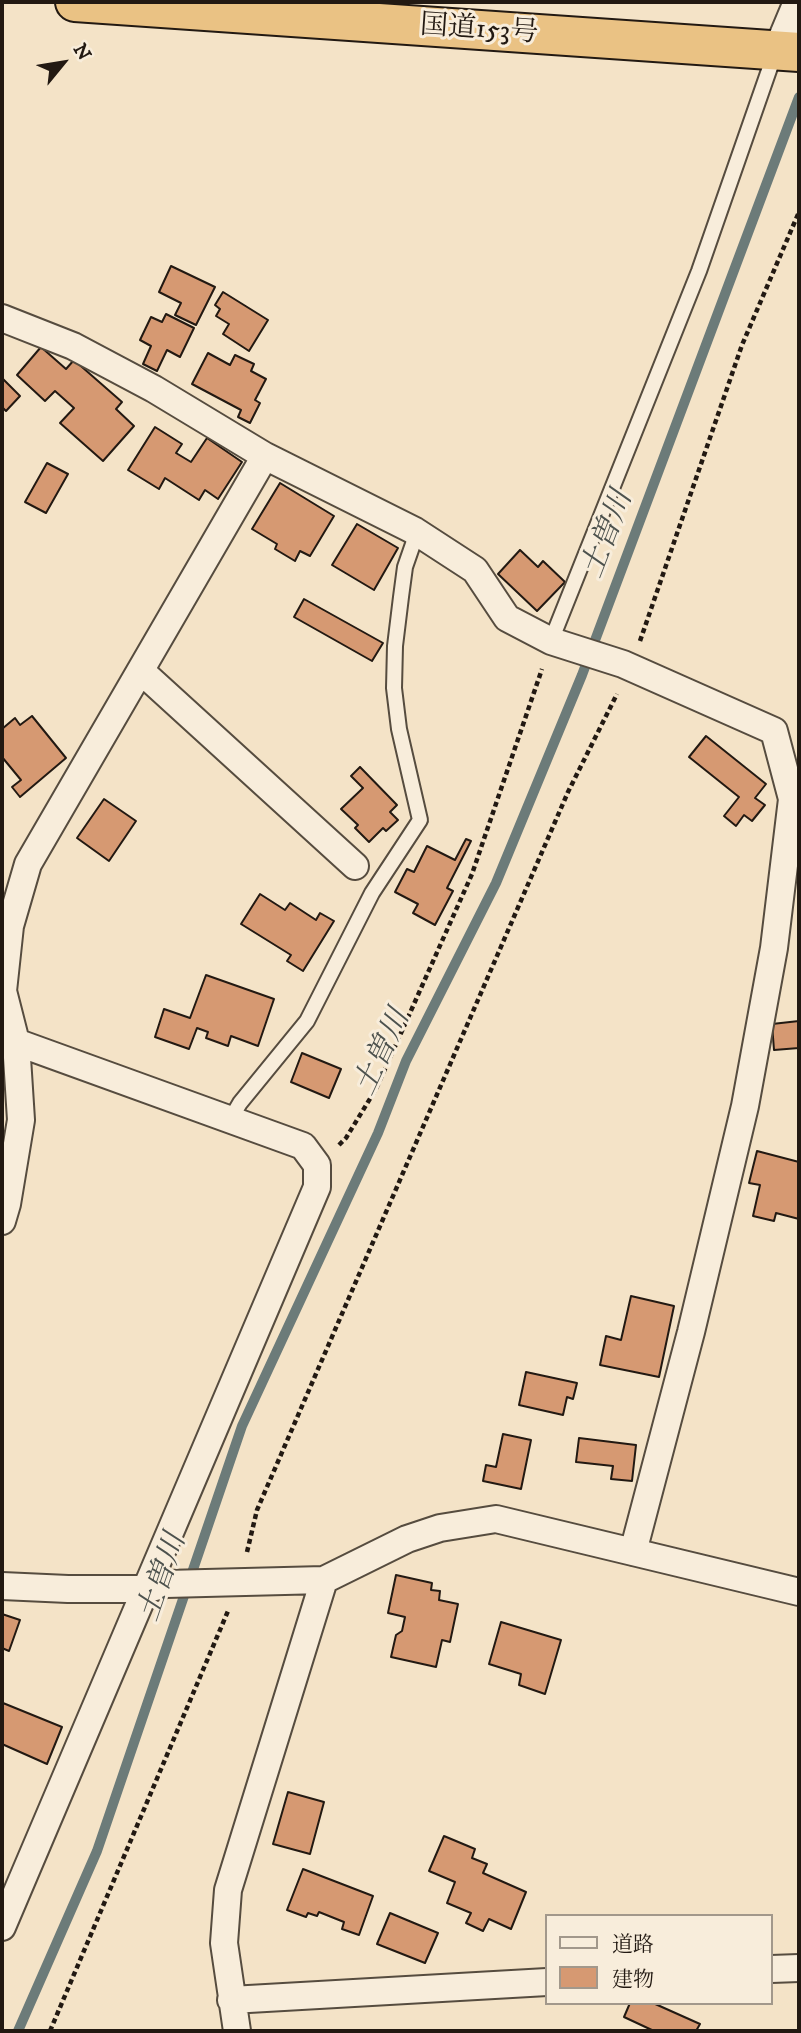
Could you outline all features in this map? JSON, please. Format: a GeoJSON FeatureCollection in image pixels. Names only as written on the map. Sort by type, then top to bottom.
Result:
{"type":"FeatureCollection","features":[{"type":"Feature","properties":{"kind":"highway","name":"国道153号"},"geometry":{"type":"LineString","coordinates":[[75,2],[789,52]]}},
{"type":"Feature","properties":{"kind":"street"},"geometry":{"type":"LineString","coordinates":[[789,52],[797,2]]}},
{"type":"Feature","properties":{"kind":"street"},"geometry":{"type":"LineString","coordinates":[[2,318],[73,346],[154,389],[265,456],[415,531],[475,570],[507,618],[556,643],[627,665],[774,731],[796,800],[774,948],[745,1106],[691,1332],[634,1552]]}},
{"type":"Feature","properties":{"kind":"street"},"geometry":{"type":"LineString","coordinates":[[2,1221],[21,1120],[3,991],[10,926],[28,864],[265,456]]}},
{"type":"Feature","properties":{"kind":"street"},"geometry":{"type":"LineString","coordinates":[[141,671],[355,866]]}},
{"type":"Feature","properties":{"kind":"street"},"geometry":{"type":"LineString","coordinates":[[2,1927],[157,1586],[317,1187],[317,1165],[303,1146],[9,1039]]}},
{"type":"Feature","properties":{"kind":"street"},"geometry":{"type":"LineString","coordinates":[[2,1586],[68,1589],[324,1580],[407,1539],[440,1528],[496,1519],[799,1592]]}},
{"type":"Feature","properties":{"kind":"street"},"geometry":{"type":"LineString","coordinates":[[237,2031],[224,1943],[228,1890],[324,1580]]}},
{"type":"Feature","properties":{"kind":"street"},"geometry":{"type":"LineString","coordinates":[[773,1969],[799,1968]]}},
{"type":"Feature","properties":{"kind":"street"},"geometry":{"type":"LineString","coordinates":[[231,2000],[546,1982]]}},
{"type":"Feature","properties":{"kind":"lane"},"geometry":{"type":"LineString","coordinates":[[556,643],[699,271],[789,52]]}},
{"type":"Feature","properties":{"kind":"lane"},"geometry":{"type":"LineString","coordinates":[[230,1120],[240,1102],[307,1021],[372,893],[420,820],[409,778],[394,688],[395,646],[401,597],[415,531]]}},
{"type":"Feature","properties":{"kind":"path"},"geometry":{"type":"LineString","coordinates":[[50,2031],[257,1510],[562,805],[627,665],[742,345],[799,212]]}},
{"type":"Feature","properties":{"kind":"path"},"geometry":{"type":"LineString","coordinates":[[317,1165],[346,1138],[376,1089],[472,874],[556,643]]}},
{"type":"Feature","properties":{"kind":"building"},"geometry":{"type":"Polygon","coordinates":[[[171,266],[215,287],[196,325],[175,315],[181,303],[159,292],[171,266]]]}},
{"type":"Feature","properties":{"kind":"building"},"geometry":{"type":"Polygon","coordinates":[[[223,292],[268,320],[249,351],[223,334],[229,324],[216,316],[220,309],[215,305],[223,292]]]}},
{"type":"Feature","properties":{"kind":"building"},"geometry":{"type":"Polygon","coordinates":[[[166,314],[194,328],[180,357],[167,350],[157,371],[143,364],[151,346],[140,340],[151,317],[162,322],[166,314]]]}},
{"type":"Feature","properties":{"kind":"building"},"geometry":{"type":"Polygon","coordinates":[[[41,347],[66,369],[74,360],[122,402],[116,409],[134,426],[103,461],[60,423],[74,408],[55,391],[45,401],[17,375],[41,347]]]}},
{"type":"Feature","properties":{"kind":"building"},"geometry":{"type":"Polygon","coordinates":[[[208,353],[230,365],[235,355],[254,364],[251,371],[266,379],[255,400],[260,403],[250,423],[238,417],[241,410],[192,384],[208,353]]]}},
{"type":"Feature","properties":{"kind":"building"},"geometry":{"type":"Polygon","coordinates":[[[2,378],[20,396],[6,411],[2,407],[2,378]]]}},
{"type":"Feature","properties":{"kind":"building"},"geometry":{"type":"Polygon","coordinates":[[[155,427],[182,444],[176,453],[191,462],[207,438],[242,462],[218,499],[205,490],[199,500],[165,478],[159,489],[128,470],[155,427]]]}},
{"type":"Feature","properties":{"kind":"building"},"geometry":{"type":"Polygon","coordinates":[[[47,463],[68,474],[46,513],[25,502],[47,463]]]}},
{"type":"Feature","properties":{"kind":"building"},"geometry":{"type":"Polygon","coordinates":[[[280,483],[334,516],[310,556],[300,551],[295,561],[275,549],[277,544],[252,529],[280,483]]]}},
{"type":"Feature","properties":{"kind":"building"},"geometry":{"type":"Polygon","coordinates":[[[357,524],[398,548],[374,590],[332,565],[357,524]]]}},
{"type":"Feature","properties":{"kind":"building"},"geometry":{"type":"Polygon","coordinates":[[[520,550],[538,567],[543,561],[565,582],[537,611],[498,574],[520,550]]]}},
{"type":"Feature","properties":{"kind":"building"},"geometry":{"type":"Polygon","coordinates":[[[304,599],[383,643],[372,661],[294,617],[304,599]]]}},
{"type":"Feature","properties":{"kind":"building"},"geometry":{"type":"Polygon","coordinates":[[[32,716],[66,758],[20,797],[12,787],[21,780],[2,757],[2,729],[15,718],[20,725],[32,716]]]}},
{"type":"Feature","properties":{"kind":"building"},"geometry":{"type":"Polygon","coordinates":[[[706,736],[766,784],[755,798],[765,805],[752,821],[744,815],[736,826],[724,816],[739,797],[689,757],[706,736]]]}},
{"type":"Feature","properties":{"kind":"building"},"geometry":{"type":"Polygon","coordinates":[[[360,767],[397,805],[390,812],[398,820],[386,831],[383,828],[369,842],[355,828],[358,825],[341,809],[363,788],[351,776],[360,767]]]}},
{"type":"Feature","properties":{"kind":"building"},"geometry":{"type":"Polygon","coordinates":[[[104,799],[136,821],[109,861],[77,838],[104,799]]]}},
{"type":"Feature","properties":{"kind":"building"},"geometry":{"type":"Polygon","coordinates":[[[466,839],[471,841],[447,888],[453,891],[435,925],[413,913],[418,904],[395,892],[407,869],[414,872],[427,846],[455,860],[466,839]]]}},
{"type":"Feature","properties":{"kind":"building"},"geometry":{"type":"Polygon","coordinates":[[[260,894],[285,910],[290,903],[316,920],[320,913],[334,921],[303,971],[287,961],[291,955],[241,924],[260,894]]]}},
{"type":"Feature","properties":{"kind":"building"},"geometry":{"type":"Polygon","coordinates":[[[206,975],[274,999],[258,1046],[231,1036],[228,1046],[206,1038],[208,1032],[197,1028],[189,1049],[155,1037],[164,1009],[190,1018],[206,975]]]}},
{"type":"Feature","properties":{"kind":"building"},"geometry":{"type":"Polygon","coordinates":[[[799,1021],[799,1048],[774,1050],[772,1024],[799,1021]]]}},
{"type":"Feature","properties":{"kind":"building"},"geometry":{"type":"Polygon","coordinates":[[[302,1053],[341,1069],[329,1098],[291,1082],[302,1053]]]}},
{"type":"Feature","properties":{"kind":"building"},"geometry":{"type":"Polygon","coordinates":[[[757,1151],[799,1162],[799,1219],[776,1213],[774,1221],[753,1216],[760,1185],[749,1183],[757,1151]]]}},
{"type":"Feature","properties":{"kind":"building"},"geometry":{"type":"Polygon","coordinates":[[[631,1296],[674,1306],[659,1377],[600,1365],[606,1336],[621,1340],[631,1296]]]}},
{"type":"Feature","properties":{"kind":"building"},"geometry":{"type":"Polygon","coordinates":[[[526,1372],[577,1383],[573,1399],[567,1397],[563,1415],[519,1405],[526,1372]]]}},
{"type":"Feature","properties":{"kind":"building"},"geometry":{"type":"Polygon","coordinates":[[[503,1434],[531,1440],[521,1489],[483,1481],[486,1465],[496,1467],[503,1434]]]}},
{"type":"Feature","properties":{"kind":"building"},"geometry":{"type":"Polygon","coordinates":[[[579,1438],[636,1445],[632,1481],[611,1479],[613,1466],[576,1462],[579,1438]]]}},
{"type":"Feature","properties":{"kind":"building"},"geometry":{"type":"Polygon","coordinates":[[[396,1575],[432,1583],[431,1590],[440,1591],[439,1600],[458,1604],[450,1642],[442,1640],[436,1667],[391,1657],[396,1635],[402,1631],[405,1617],[388,1613],[396,1575]]]}},
{"type":"Feature","properties":{"kind":"building"},"geometry":{"type":"Polygon","coordinates":[[[2,1614],[20,1620],[9,1651],[2,1648],[2,1614]]]}},
{"type":"Feature","properties":{"kind":"building"},"geometry":{"type":"Polygon","coordinates":[[[501,1622],[561,1640],[545,1694],[519,1685],[521,1674],[489,1664],[501,1622]]]}},
{"type":"Feature","properties":{"kind":"building"},"geometry":{"type":"Polygon","coordinates":[[[3,1703],[62,1727],[47,1764],[2,1744],[3,1703]]]}},
{"type":"Feature","properties":{"kind":"building"},"geometry":{"type":"Polygon","coordinates":[[[288,1792],[324,1802],[310,1854],[273,1844],[288,1792]]]}},
{"type":"Feature","properties":{"kind":"building"},"geometry":{"type":"Polygon","coordinates":[[[444,1836],[475,1849],[472,1858],[487,1864],[483,1873],[526,1892],[511,1929],[489,1919],[483,1931],[466,1923],[471,1913],[447,1903],[455,1882],[429,1871],[444,1836]]]}},
{"type":"Feature","properties":{"kind":"building"},"geometry":{"type":"Polygon","coordinates":[[[303,1869],[373,1896],[359,1935],[342,1929],[344,1922],[319,1912],[317,1916],[308,1913],[306,1917],[287,1910],[303,1869]]]}},
{"type":"Feature","properties":{"kind":"building"},"geometry":{"type":"Polygon","coordinates":[[[390,1913],[438,1933],[425,1963],[377,1944],[390,1913]]]}},
{"type":"Feature","properties":{"kind":"building"},"geometry":{"type":"Polygon","coordinates":[[[629,2005],[657,2005],[700,2024],[696,2031],[654,2031],[624,2017],[629,2005]]]}},
{"type":"Feature","properties":{"kind":"waterway","name":"土曽川"},"geometry":{"type":"LineString","coordinates":[[18,2031],[97,1851],[242,1426],[378,1133],[406,1061],[496,883],[582,675],[799,97]]}}]}
